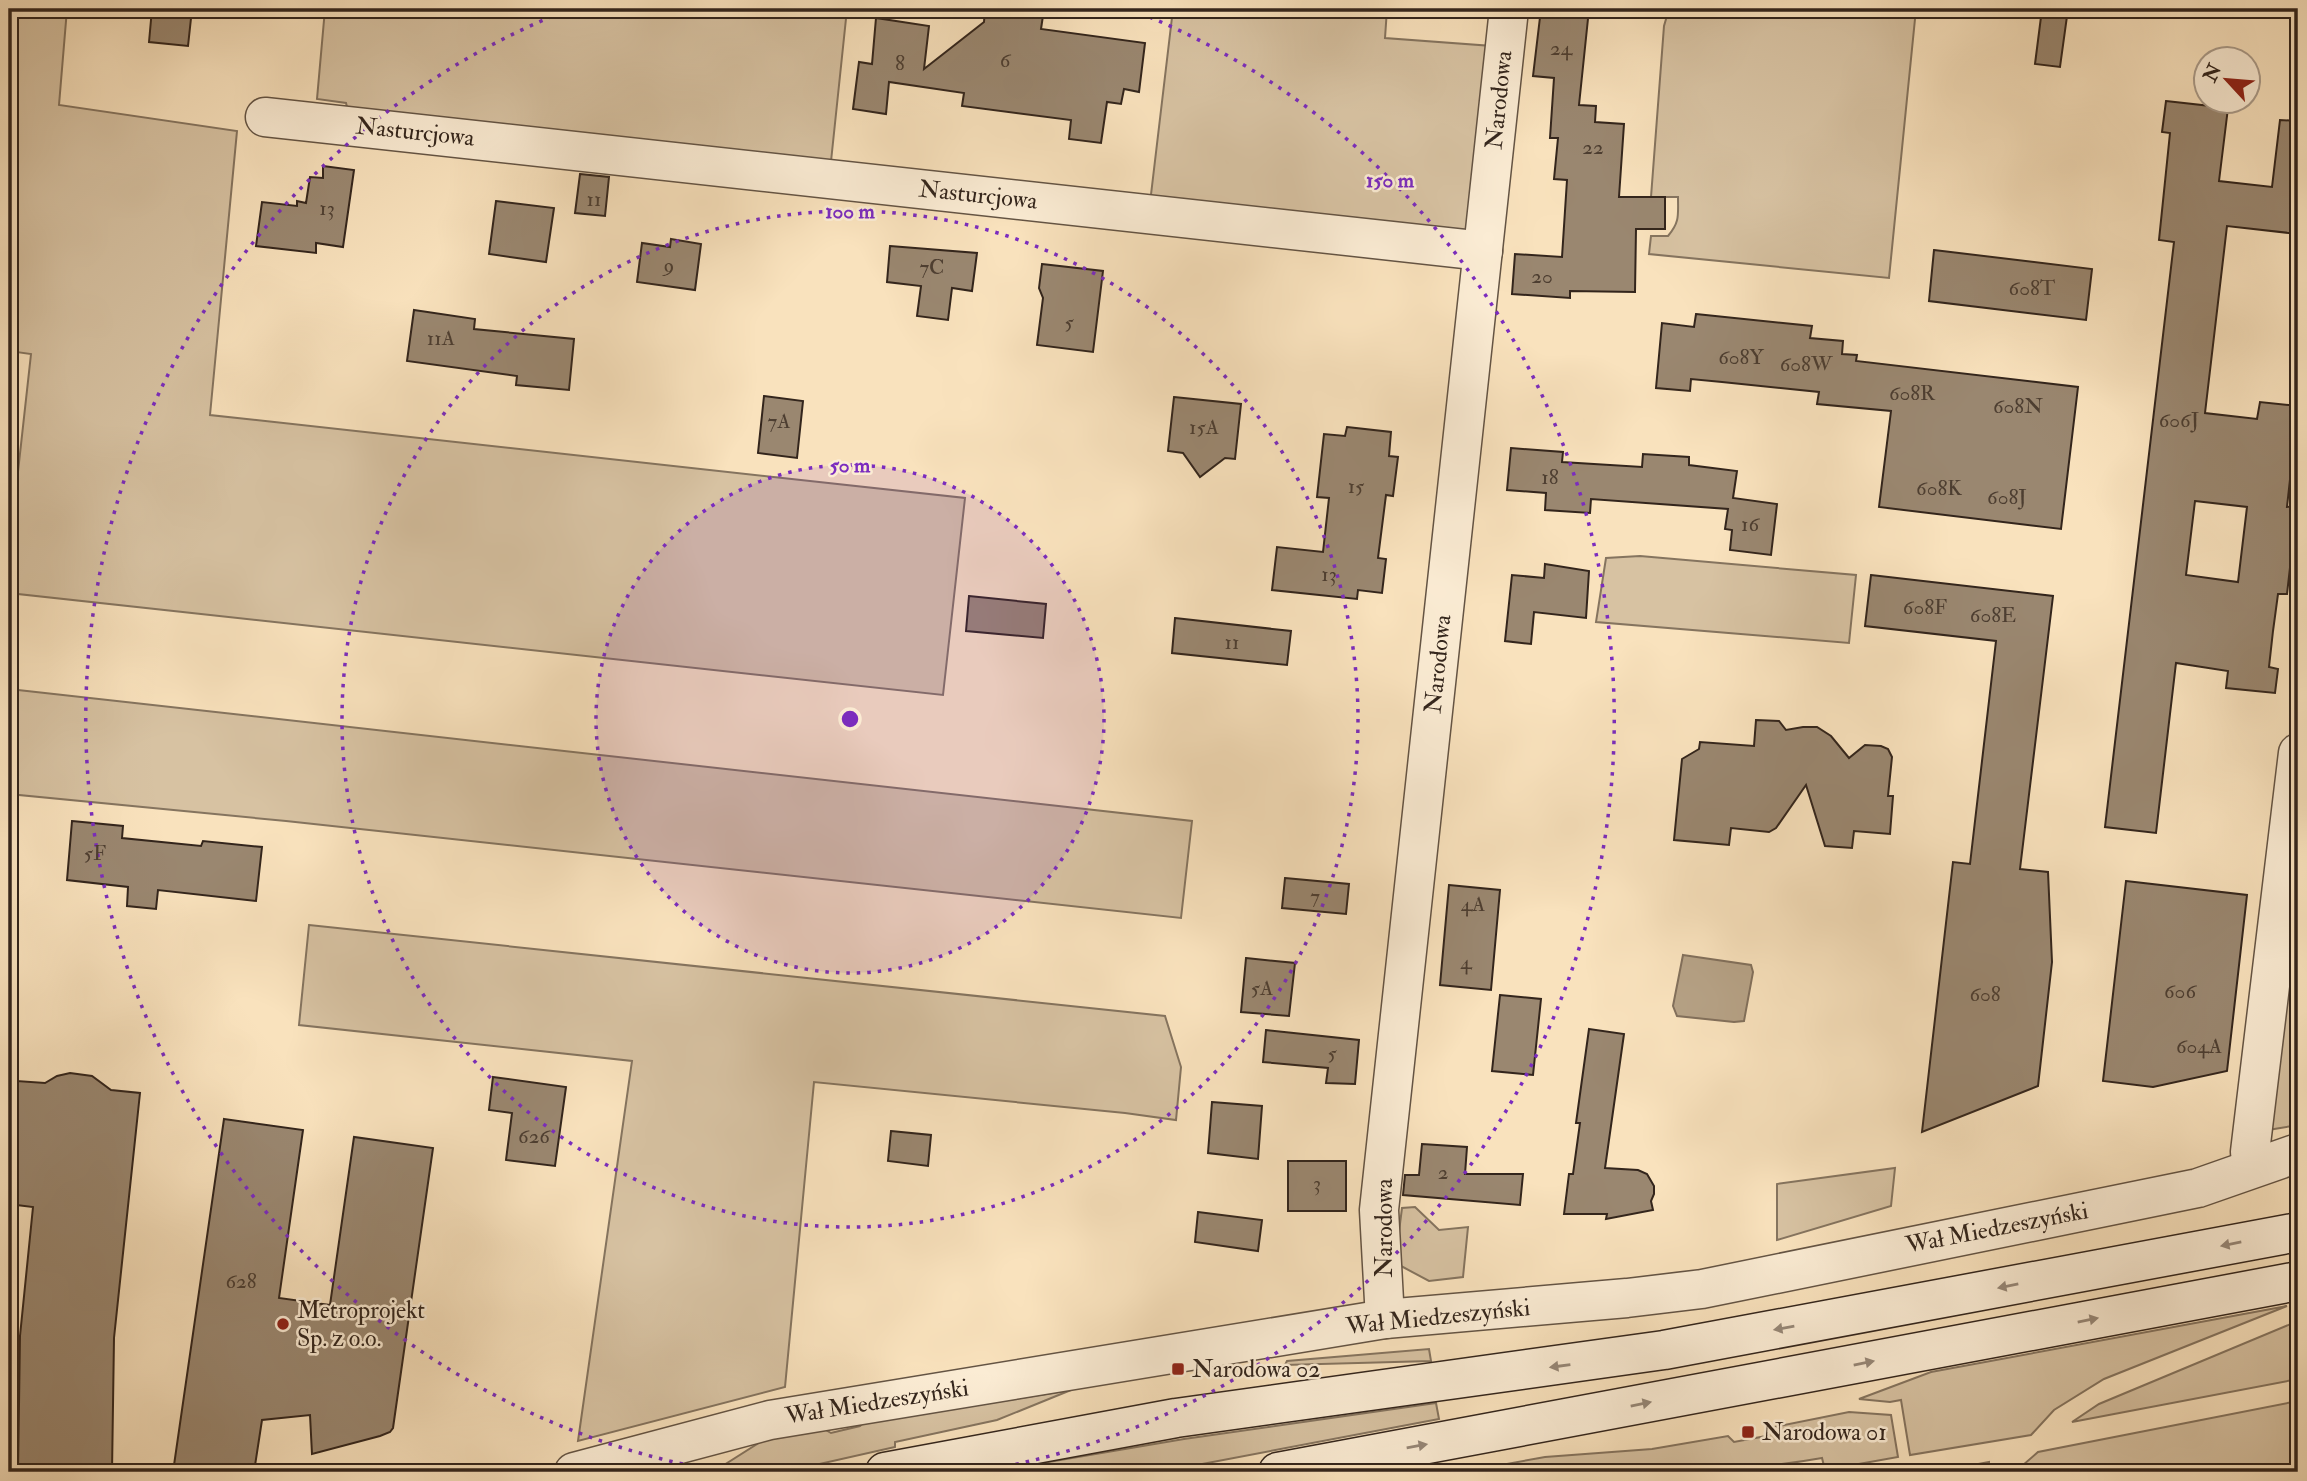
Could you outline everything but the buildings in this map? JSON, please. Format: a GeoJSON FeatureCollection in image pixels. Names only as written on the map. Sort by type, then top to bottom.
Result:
{"type":"FeatureCollection","features":[{"type":"Feature","properties":{"kind":"street","name":"Narodowa"},"geometry":{"type":"LineString","coordinates":[[1385,1319],[1381,1196],[1508,9]]}},
{"type":"Feature","properties":{"kind":"street","name":"Nasturcjowa"},"geometry":{"type":"LineString","coordinates":[[265,117],[1483,251]]}},
{"type":"Feature","properties":{"kind":"street"},"geometry":{"type":"LineString","coordinates":[[2250,1152],[2298,753]]}},
{"type":"Feature","properties":{"kind":"street","name":"Wał Miedzeszyński"},"geometry":{"type":"LineString","coordinates":[[574,1472],[770,1420],[1385,1319],[1702,1289],[2198,1188],[2298,1153]]}},
{"type":"Feature","properties":{"kind":"street"},"geometry":{"type":"LineString","coordinates":[[885,1472],[1176,1418],[1664,1350],[2298,1232]]}},
{"type":"Feature","properties":{"kind":"street"},"geometry":{"type":"LineString","coordinates":[[1278,1472],[2298,1280]]}},
{"type":"Feature","properties":{"kind":"shaded area"},"geometry":{"type":"Polygon","coordinates":[[[9,9],[67,9],[59,105],[237,131],[210,415],[965,498],[943,695],[9,593],[9,553],[31,354],[9,351],[9,9]]]}},
{"type":"Feature","properties":{"kind":"shaded area"},"geometry":{"type":"Polygon","coordinates":[[[325,9],[847,9],[830,171],[349,115],[346,103],[317,99],[325,9]]]}},
{"type":"Feature","properties":{"kind":"shaded area"},"geometry":{"type":"Polygon","coordinates":[[[1173,9],[1387,9],[1385,38],[1492,46],[1471,239],[1150,203],[1173,9]]]}},
{"type":"Feature","properties":{"kind":"shaded area"},"geometry":{"type":"Polygon","coordinates":[[[1669,9],[1916,9],[1889,278],[1649,254],[1651,236],[1668,236],[1675,227],[1678,214],[1678,197],[1651,197],[1664,26],[1669,9]]]}},
{"type":"Feature","properties":{"kind":"shaded area"},"geometry":{"type":"Polygon","coordinates":[[[1640,556],[1856,575],[1849,643],[1596,622],[1606,558],[1640,556]]]}},
{"type":"Feature","properties":{"kind":"shaded area"},"geometry":{"type":"Polygon","coordinates":[[[9,689],[1192,821],[1181,918],[286,821],[9,794],[9,689]]]}},
{"type":"Feature","properties":{"kind":"shaded area"},"geometry":{"type":"Polygon","coordinates":[[[2298,875],[2298,1125],[2268,1130],[2298,875]]]}},
{"type":"Feature","properties":{"kind":"shaded area"},"geometry":{"type":"Polygon","coordinates":[[[309,925],[1165,1016],[1181,1067],[1176,1120],[814,1082],[785,1387],[578,1441],[632,1061],[299,1025],[309,925]]]}},
{"type":"Feature","properties":{"kind":"shaded area"},"geometry":{"type":"Polygon","coordinates":[[[1683,955],[1751,965],[1753,972],[1744,1021],[1677,1016],[1673,1006],[1683,955]]]}},
{"type":"Feature","properties":{"kind":"shaded area"},"geometry":{"type":"Polygon","coordinates":[[[1895,1168],[1891,1206],[1777,1240],[1777,1184],[1895,1168]]]}},
{"type":"Feature","properties":{"kind":"shaded area"},"geometry":{"type":"Polygon","coordinates":[[[1415,1207],[1439,1230],[1468,1227],[1463,1277],[1429,1281],[1401,1266],[1396,1255],[1402,1208],[1415,1207]]]}},
{"type":"Feature","properties":{"kind":"shaded area"},"geometry":{"type":"Polygon","coordinates":[[[2287,1306],[2104,1379],[2054,1410],[2031,1435],[1910,1455],[1901,1400],[1890,1402],[1859,1399],[1931,1372],[2287,1306]]]}},
{"type":"Feature","properties":{"kind":"shaded area"},"geometry":{"type":"Polygon","coordinates":[[[2298,1321],[2298,1379],[2072,1422],[2099,1404],[2298,1321]]]}},
{"type":"Feature","properties":{"kind":"shaded area"},"geometry":{"type":"Polygon","coordinates":[[[1429,1349],[1431,1361],[1285,1365],[1287,1361],[1429,1349]]]}},
{"type":"Feature","properties":{"kind":"shaded area"},"geometry":{"type":"Polygon","coordinates":[[[1071,1390],[997,1420],[895,1442],[895,1447],[784,1472],[713,1472],[765,1439],[819,1426],[831,1433],[863,1423],[1071,1390]]]}},
{"type":"Feature","properties":{"kind":"shaded area"},"geometry":{"type":"Polygon","coordinates":[[[2298,1401],[2298,1465],[2260,1472],[2015,1472],[2038,1452],[2298,1401]]]}},
{"type":"Feature","properties":{"kind":"shaded area"},"geometry":{"type":"Polygon","coordinates":[[[1436,1403],[1439,1419],[1160,1472],[989,1472],[1184,1439],[1436,1403]]]}},
{"type":"Feature","properties":{"kind":"shaded area"},"geometry":{"type":"Polygon","coordinates":[[[1849,1412],[1891,1415],[1898,1457],[1825,1470],[1822,1458],[1778,1465],[1688,1472],[1463,1472],[1545,1457],[1652,1449],[1728,1436],[1734,1442],[1766,1436],[1769,1428],[1849,1412]]]}},
{"type":"Feature","properties":{"kind":"shaded area"},"geometry":{"type":"Polygon","coordinates":[[[1989,1462],[1989,1466],[1980,1472],[1936,1472],[1989,1462]]]}},
{"type":"Feature","properties":{"kind":"place","name":"Metroprojekt Sp. z o.o."},"geometry":{"type":"Point","coordinates":[283,1324]}},
{"type":"Feature","properties":{"kind":"place","name":"Narodowa 02"},"geometry":{"type":"Point","coordinates":[1178,1369]}},
{"type":"Feature","properties":{"kind":"place","name":"Narodowa 01"},"geometry":{"type":"Point","coordinates":[1748,1432]}}]}
